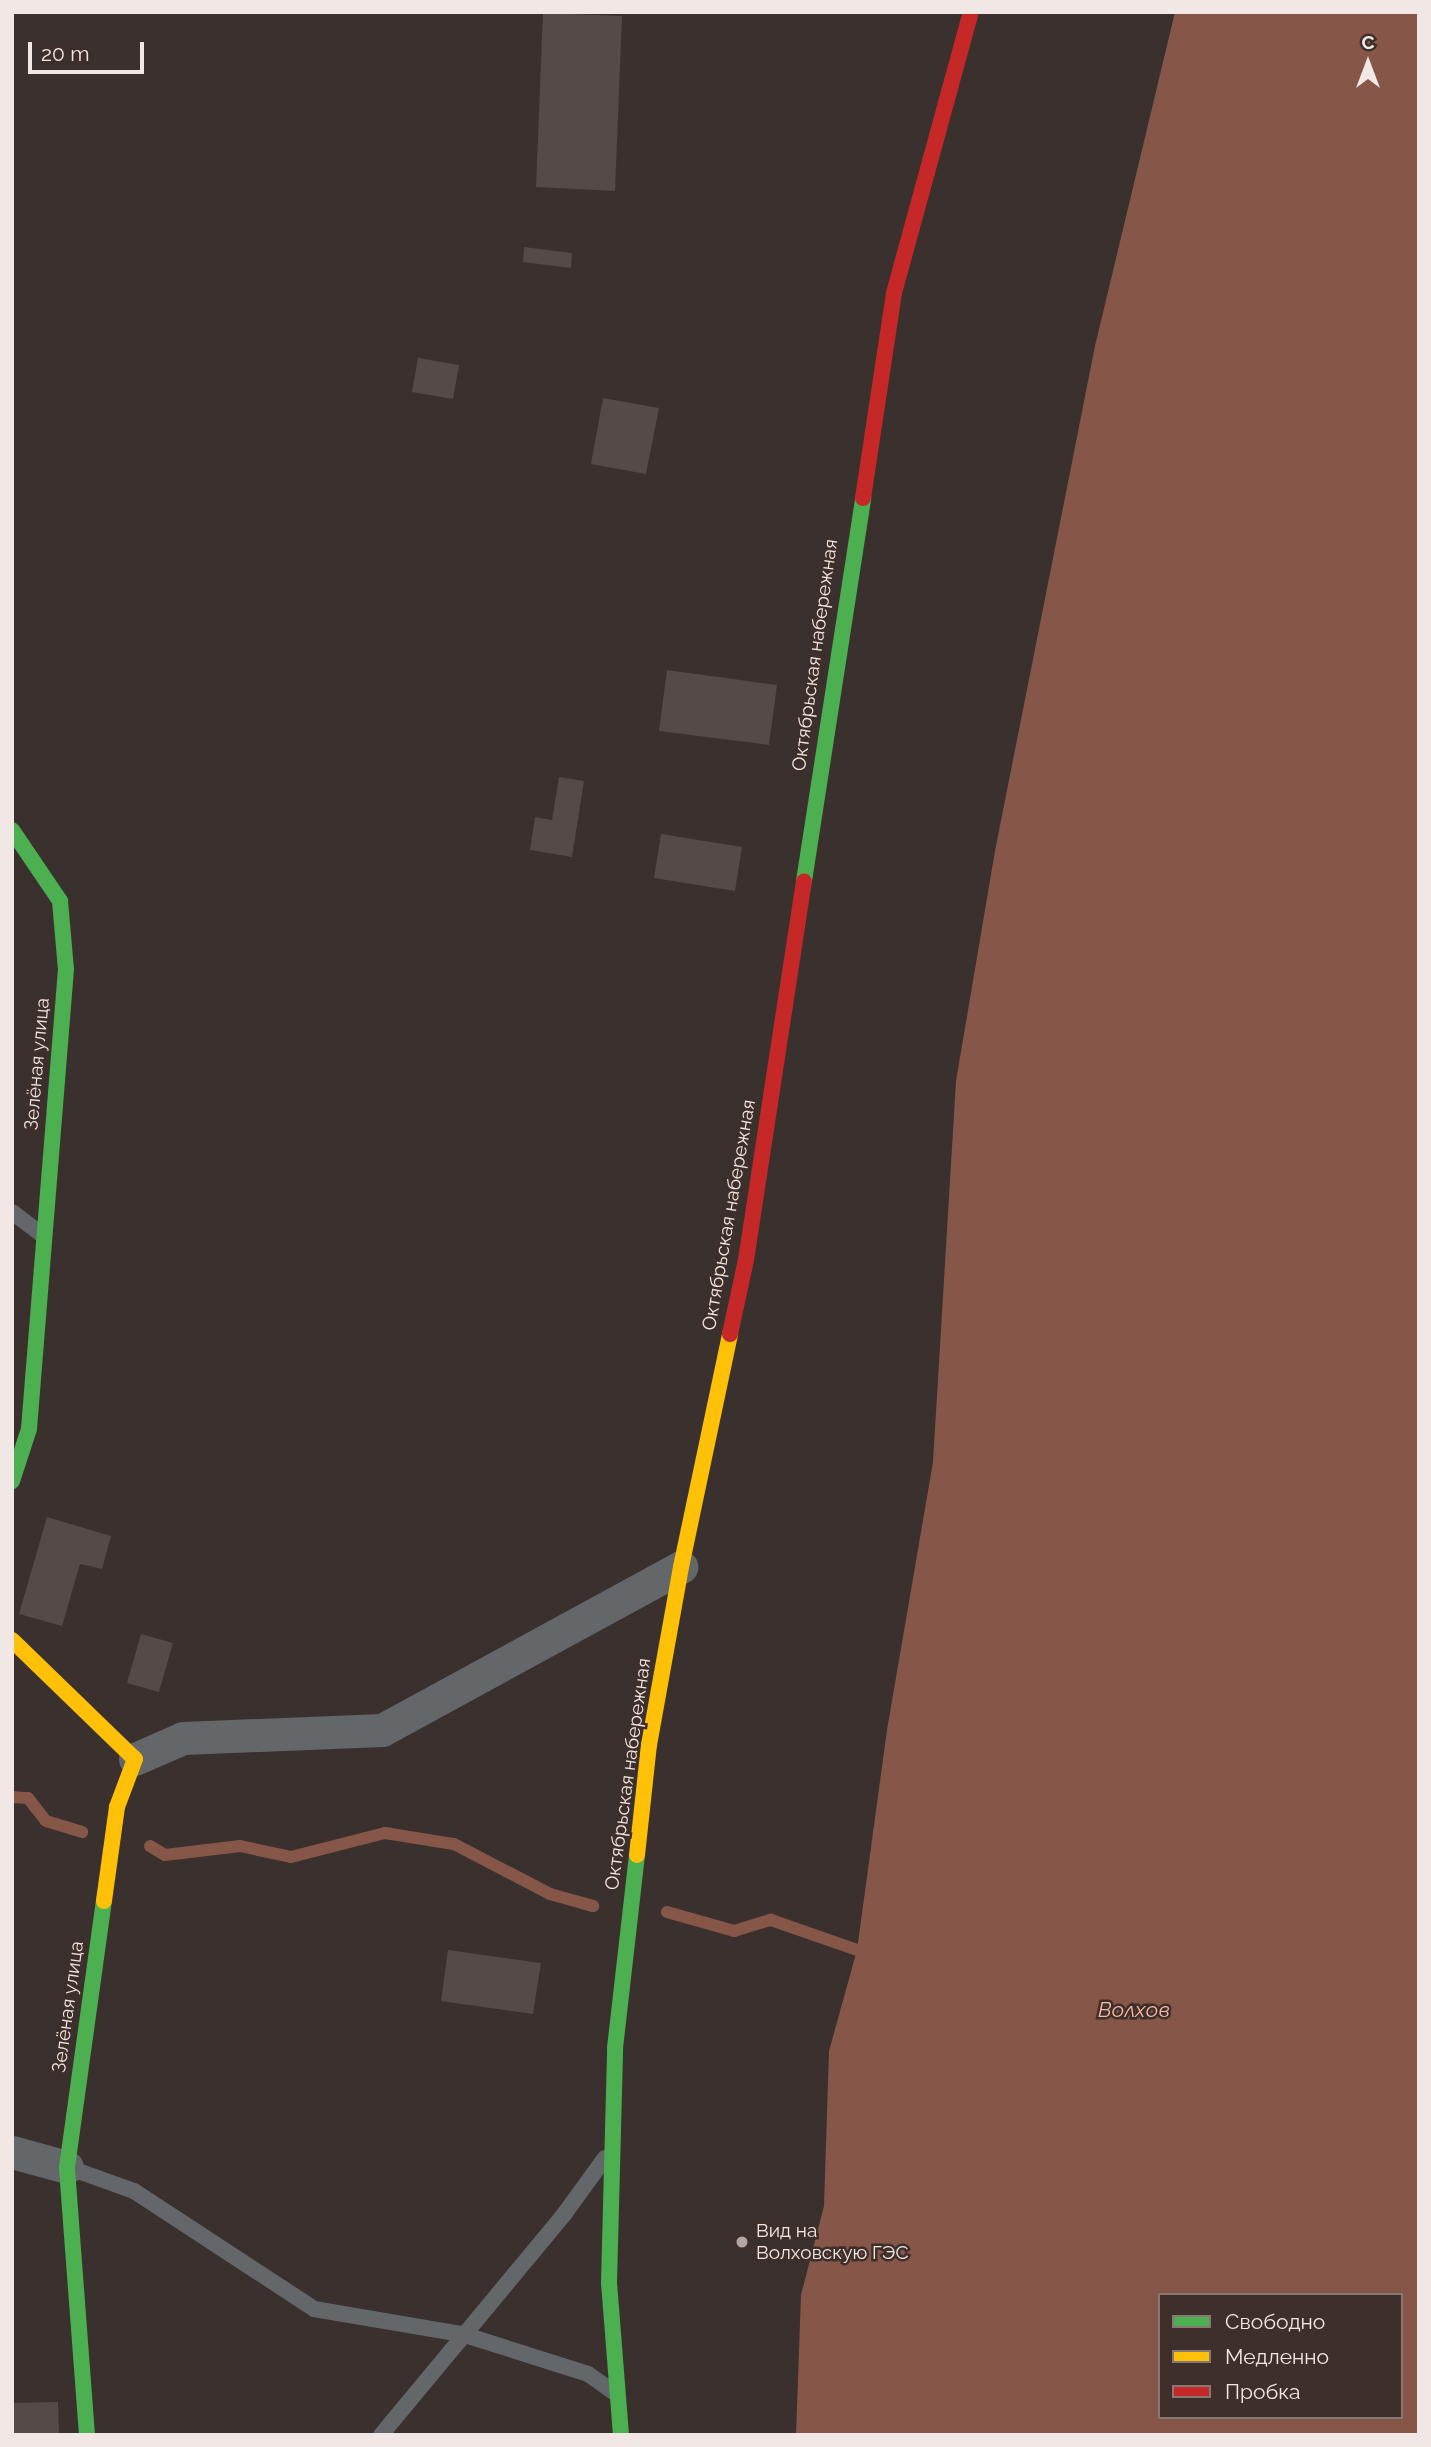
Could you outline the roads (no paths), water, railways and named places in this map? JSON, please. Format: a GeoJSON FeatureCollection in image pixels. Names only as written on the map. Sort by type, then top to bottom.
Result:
{"type":"FeatureCollection","features":[{"type":"Feature","properties":{"kind":"main road","name":"Октябрьская набережная"},"geometry":{"type":"LineString","coordinates":[[621,2435],[609,2283],[615,2048],[649,1745],[681,1567],[746,1260],[894,293],[971,12]]}},
{"type":"Feature","properties":{"kind":"main road","name":"Зелёная улица"},"geometry":{"type":"LineString","coordinates":[[12,830],[60,901],[65,969],[29,1429],[12,1481]]}},
{"type":"Feature","properties":{"kind":"main road"},"geometry":{"type":"LineString","coordinates":[[12,1640],[135,1759]]}},
{"type":"Feature","properties":{"kind":"main road","name":"Зелёная улица"},"geometry":{"type":"LineString","coordinates":[[87,2435],[67,2168],[117,1807],[135,1759]]}},
{"type":"Feature","properties":{"kind":"street"},"geometry":{"type":"LineString","coordinates":[[135,1759],[183,1738],[382,1730],[681,1567]]}},
{"type":"Feature","properties":{"kind":"street"},"geometry":{"type":"LineString","coordinates":[[12,2152],[67,2168]]}},
{"type":"Feature","properties":{"kind":"lane"},"geometry":{"type":"LineString","coordinates":[[12,1212],[44,1237]]}},
{"type":"Feature","properties":{"kind":"lane"},"geometry":{"type":"LineString","coordinates":[[381,2435],[565,2213],[612,2147]]}},
{"type":"Feature","properties":{"kind":"lane"},"geometry":{"type":"LineString","coordinates":[[67,2168],[134,2191],[314,2309],[462,2334],[587,2374],[619,2396]]}},
{"type":"Feature","properties":{"kind":"water","name":"Волхов"},"geometry":{"type":"Polygon","coordinates":[[[1175,12],[1419,12],[1419,2435],[796,2435],[801,2295],[824,2206],[829,2051],[857,1950],[887,1730],[933,1462],[956,1081],[995,851],[1095,346],[1175,12]]]}},
{"type":"Feature","properties":{"kind":"waterway"},"geometry":{"type":"LineString","coordinates":[[12,1797],[28,1798],[46,1821],[82,1832]]}},
{"type":"Feature","properties":{"kind":"waterway"},"geometry":{"type":"LineString","coordinates":[[150,1846],[165,1855],[240,1846],[291,1857],[385,1833],[454,1844],[550,1894],[593,1906]]}},
{"type":"Feature","properties":{"kind":"waterway"},"geometry":{"type":"LineString","coordinates":[[667,1912],[734,1931],[771,1920],[857,1950]]}},
{"type":"Feature","properties":{"kind":"place","name":"Вид на Волховскую ГЭС"},"geometry":{"type":"Point","coordinates":[742,2242]}}]}
